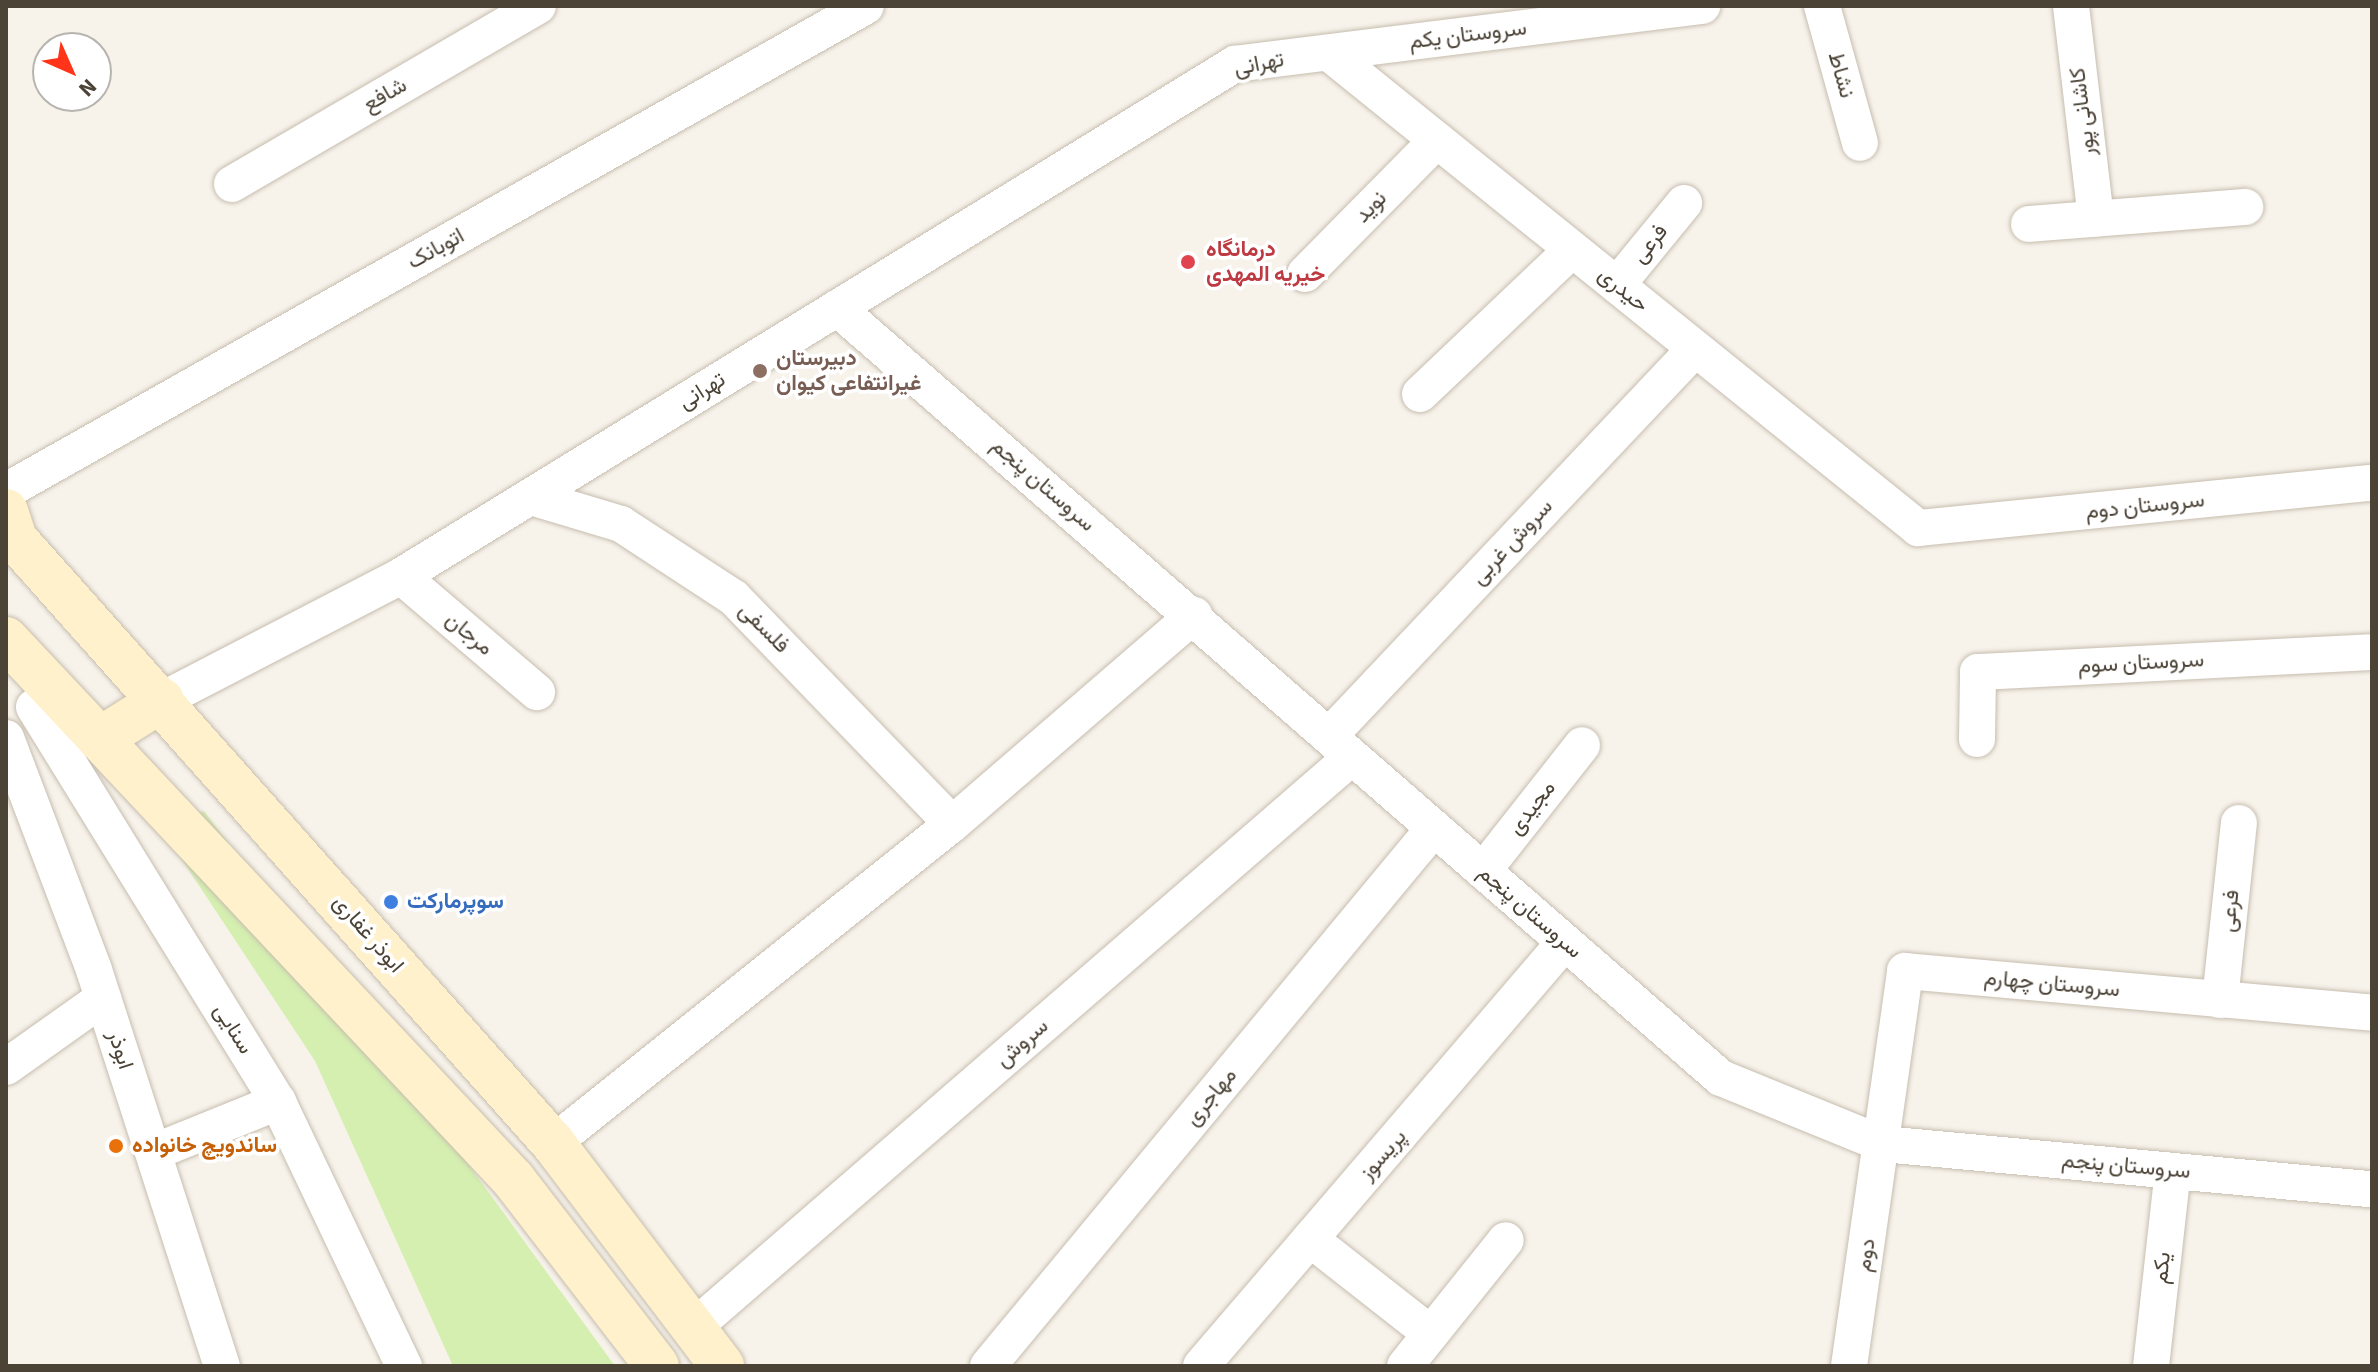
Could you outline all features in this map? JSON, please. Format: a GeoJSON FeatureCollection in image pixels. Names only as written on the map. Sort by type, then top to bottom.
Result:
{"type":"FeatureCollection","features":[{"type":"Feature","properties":{"kind":"main road","name":"ابوذر غفاری"},"geometry":{"type":"LineString","coordinates":[[6,511],[15,539],[162,700],[553,1143],[722,1366]]}},
{"type":"Feature","properties":{"kind":"main road"},"geometry":{"type":"LineString","coordinates":[[6,639],[31,708],[100,739],[513,1179],[657,1366]]}},
{"type":"Feature","properties":{"kind":"main road"},"geometry":{"type":"LineString","coordinates":[[100,739],[162,700]]}},
{"type":"Feature","properties":{"kind":"street","name":"شافع"},"geometry":{"type":"LineString","coordinates":[[232,184],[538,6]]}},
{"type":"Feature","properties":{"kind":"street","name":"اتوبانک"},"geometry":{"type":"LineString","coordinates":[[6,491],[866,6]]}},
{"type":"Feature","properties":{"kind":"street","name":"سروستان یکم"},"geometry":{"type":"LineString","coordinates":[[1329,53],[1702,6]]}},
{"type":"Feature","properties":{"kind":"street","name":"نشاط"},"geometry":{"type":"LineString","coordinates":[[1822,6],[1860,143]]}},
{"type":"Feature","properties":{"kind":"street","name":"کاشانی پور"},"geometry":{"type":"LineString","coordinates":[[2071,6],[2096,219]]}},
{"type":"Feature","properties":{"kind":"street","name":"حیدری"},"geometry":{"type":"LineString","coordinates":[[1329,53],[1918,528]]}},
{"type":"Feature","properties":{"kind":"street","name":"تهرانی"},"geometry":{"type":"LineString","coordinates":[[162,700],[401,576],[1235,64],[1329,53]]}},
{"type":"Feature","properties":{"kind":"street","name":"نوید"},"geometry":{"type":"LineString","coordinates":[[1305,274],[1437,140]]}},
{"type":"Feature","properties":{"kind":"street","name":"فرعی"},"geometry":{"type":"LineString","coordinates":[[1617,285],[1684,203]]}},
{"type":"Feature","properties":{"kind":"street"},"geometry":{"type":"LineString","coordinates":[[2029,224],[2245,207]]}},
{"type":"Feature","properties":{"kind":"street"},"geometry":{"type":"LineString","coordinates":[[1420,394],[1572,250]]}},
{"type":"Feature","properties":{"kind":"street","name":"سروستان پنجم"},"geometry":{"type":"LineString","coordinates":[[837,308],[1194,615],[1340,747],[1721,1078],[1883,1144],[2372,1189]]}},
{"type":"Feature","properties":{"kind":"street","name":"سروش غربی"},"geometry":{"type":"LineString","coordinates":[[1340,747],[1695,349]]}},
{"type":"Feature","properties":{"kind":"street","name":"سروستان دوم"},"geometry":{"type":"LineString","coordinates":[[1918,528],[2372,483]]}},
{"type":"Feature","properties":{"kind":"street","name":"فلسفی"},"geometry":{"type":"LineString","coordinates":[[531,497],[621,524],[734,598],[952,824]]}},
{"type":"Feature","properties":{"kind":"street","name":"مرجان"},"geometry":{"type":"LineString","coordinates":[[401,576],[537,692]]}},
{"type":"Feature","properties":{"kind":"street"},"geometry":{"type":"LineString","coordinates":[[553,1143],[952,824],[1194,615]]}},
{"type":"Feature","properties":{"kind":"street","name":"سروستان سوم"},"geometry":{"type":"LineString","coordinates":[[1977,739],[1978,672],[2372,652]]}},
{"type":"Feature","properties":{"kind":"street","name":"سنایی"},"geometry":{"type":"LineString","coordinates":[[31,708],[278,1102],[404,1366]]}},
{"type":"Feature","properties":{"kind":"street","name":"ابوذر"},"geometry":{"type":"LineString","coordinates":[[6,738],[103,998],[222,1366]]}},
{"type":"Feature","properties":{"kind":"street","name":"مجیدی"},"geometry":{"type":"LineString","coordinates":[[1483,871],[1582,745]]}},
{"type":"Feature","properties":{"kind":"street","name":"سروش"},"geometry":{"type":"LineString","coordinates":[[693,1328],[1340,747]]}},
{"type":"Feature","properties":{"kind":"street","name":"فرعی"},"geometry":{"type":"LineString","coordinates":[[2220,1000],[2239,823]]}},
{"type":"Feature","properties":{"kind":"street","name":"مهاجری"},"geometry":{"type":"LineString","coordinates":[[988,1366],[1434,828]]}},
{"type":"Feature","properties":{"kind":"street","name":"پریسوز"},"geometry":{"type":"LineString","coordinates":[[1201,1366],[1564,943]]}},
{"type":"Feature","properties":{"kind":"street","name":"سروستان چهارم"},"geometry":{"type":"LineString","coordinates":[[1883,1144],[1905,971],[2372,1013]]}},
{"type":"Feature","properties":{"kind":"street"},"geometry":{"type":"LineString","coordinates":[[6,1067],[103,998]]}},
{"type":"Feature","properties":{"kind":"street"},"geometry":{"type":"LineString","coordinates":[[154,1152],[278,1102]]}},
{"type":"Feature","properties":{"kind":"street","name":"دوم"},"geometry":{"type":"LineString","coordinates":[[1849,1366],[1883,1144]]}},
{"type":"Feature","properties":{"kind":"street","name":"یکم"},"geometry":{"type":"LineString","coordinates":[[2151,1366],[2173,1171]]}},
{"type":"Feature","properties":{"kind":"street"},"geometry":{"type":"LineString","coordinates":[[1310,1239],[1430,1333]]}},
{"type":"Feature","properties":{"kind":"street"},"geometry":{"type":"LineString","coordinates":[[1405,1366],[1506,1240]]}},
{"type":"Feature","properties":{"kind":"green space"},"geometry":{"type":"Polygon","coordinates":[[[204,811],[374,1035],[615,1366],[453,1366],[315,1061],[159,825],[204,811]]]}},
{"type":"Feature","properties":{"kind":"place","name":"درمانگاه خیریه المهدی"},"geometry":{"type":"Point","coordinates":[1188,262]}},
{"type":"Feature","properties":{"kind":"place","name":"دبیرستان غیرانتفاعی کیوان"},"geometry":{"type":"Point","coordinates":[760,371]}},
{"type":"Feature","properties":{"kind":"place","name":"سوپرمارکت"},"geometry":{"type":"Point","coordinates":[391,902]}},
{"type":"Feature","properties":{"kind":"place","name":"ساندویچ خانواده"},"geometry":{"type":"Point","coordinates":[116,1146]}}]}
